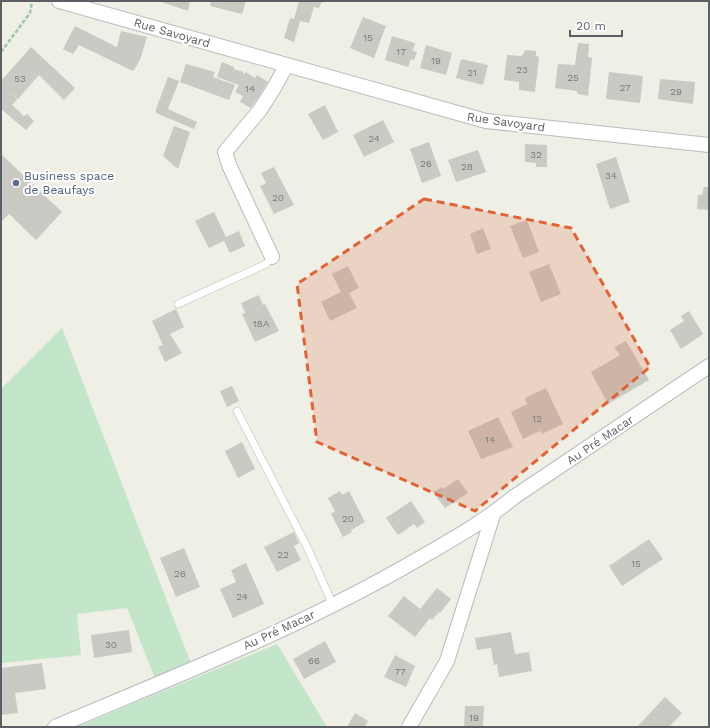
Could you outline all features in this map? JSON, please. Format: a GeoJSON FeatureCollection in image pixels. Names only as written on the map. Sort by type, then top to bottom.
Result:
{"type":"FeatureCollection","features":[{"type":"Feature","properties":{"kind":"street","name":"Rue Savoyard"},"geometry":{"type":"LineString","coordinates":[[59,1],[486,121],[709,146]]}},
{"type":"Feature","properties":{"kind":"street"},"geometry":{"type":"LineString","coordinates":[[272,257],[228,165],[225,152],[260,110],[286,66]]}},
{"type":"Feature","properties":{"kind":"street","name":"Au Pré Macar"},"geometry":{"type":"LineString","coordinates":[[55,727],[269,636],[363,591],[493,515],[514,497],[709,366]]}},
{"type":"Feature","properties":{"kind":"street"},"geometry":{"type":"LineString","coordinates":[[409,727],[447,661],[493,515]]}},
{"type":"Feature","properties":{"kind":"lane"},"geometry":{"type":"LineString","coordinates":[[178,304],[266,264],[272,257]]}},
{"type":"Feature","properties":{"kind":"lane"},"geometry":{"type":"LineString","coordinates":[[237,410],[308,549],[333,605]]}},
{"type":"Feature","properties":{"kind":"path"},"geometry":{"type":"LineString","coordinates":[[1,52],[30,13],[32,1]]}},
{"type":"Feature","properties":{"kind":"highlighted area"},"geometry":{"type":"Polygon","coordinates":[[[424,199],[571,228],[650,367],[475,511],[317,442],[297,284],[424,199]]]}},
{"type":"Feature","properties":{"kind":"green space"},"geometry":{"type":"Polygon","coordinates":[[[62,328],[192,666],[156,681],[127,608],[77,614],[81,655],[1,663],[1,389],[62,328]]]}},
{"type":"Feature","properties":{"kind":"green space"},"geometry":{"type":"Polygon","coordinates":[[[277,644],[327,727],[76,727],[277,644]]]}},
{"type":"Feature","properties":{"kind":"building"},"geometry":{"type":"Polygon","coordinates":[[[159,1],[190,1],[188,11],[159,1]]]}},
{"type":"Feature","properties":{"kind":"building"},"geometry":{"type":"Polygon","coordinates":[[[211,1],[246,1],[242,14],[210,6],[211,1]]]}},
{"type":"Feature","properties":{"kind":"building"},"geometry":{"type":"Polygon","coordinates":[[[299,1],[322,1],[319,8],[314,7],[309,23],[300,21],[294,42],[284,38],[290,18],[294,19],[299,1]]]}},
{"type":"Feature","properties":{"kind":"building"},"geometry":{"type":"Polygon","coordinates":[[[363,17],[386,26],[374,58],[350,48],[363,17]]]}},
{"type":"Feature","properties":{"kind":"building"},"geometry":{"type":"Polygon","coordinates":[[[75,26],[117,47],[121,31],[147,37],[140,60],[133,71],[79,45],[73,54],[63,49],[75,26]]]}},
{"type":"Feature","properties":{"kind":"building"},"geometry":{"type":"Polygon","coordinates":[[[392,36],[415,43],[413,51],[417,52],[414,60],[411,59],[408,67],[385,60],[392,36]]]}},
{"type":"Feature","properties":{"kind":"building"},"geometry":{"type":"Polygon","coordinates":[[[578,43],[589,44],[588,57],[592,58],[588,96],[578,94],[577,91],[555,88],[558,64],[575,65],[578,43]]]}},
{"type":"Feature","properties":{"kind":"building"},"geometry":{"type":"Polygon","coordinates":[[[426,45],[452,53],[446,75],[420,68],[426,45]]]}},
{"type":"Feature","properties":{"kind":"building"},"geometry":{"type":"Polygon","coordinates":[[[31,47],[75,88],[64,100],[39,75],[18,99],[10,92],[17,99],[12,105],[24,116],[27,114],[34,121],[26,130],[1,109],[1,81],[31,47]]]}},
{"type":"Feature","properties":{"kind":"building"},"geometry":{"type":"Polygon","coordinates":[[[525,50],[536,51],[536,56],[539,57],[535,92],[519,90],[519,82],[504,80],[507,55],[522,56],[525,50]]]}},
{"type":"Feature","properties":{"kind":"building"},"geometry":{"type":"Polygon","coordinates":[[[461,59],[488,65],[483,85],[456,78],[461,59]]]}},
{"type":"Feature","properties":{"kind":"building"},"geometry":{"type":"Polygon","coordinates":[[[222,62],[243,72],[243,74],[246,72],[255,78],[257,75],[268,82],[251,108],[240,102],[243,96],[235,92],[239,85],[217,77],[222,62]]]}},
{"type":"Feature","properties":{"kind":"building"},"geometry":{"type":"Polygon","coordinates":[[[186,64],[215,72],[213,77],[235,85],[229,100],[180,82],[186,64]]]}},
{"type":"Feature","properties":{"kind":"building"},"geometry":{"type":"Polygon","coordinates":[[[609,72],[643,76],[640,103],[606,99],[609,72]]]}},
{"type":"Feature","properties":{"kind":"building"},"geometry":{"type":"Polygon","coordinates":[[[168,77],[179,81],[168,109],[197,122],[194,129],[156,113],[156,109],[168,77]]]}},
{"type":"Feature","properties":{"kind":"building"},"geometry":{"type":"Polygon","coordinates":[[[660,79],[695,82],[693,104],[658,99],[660,79]]]}},
{"type":"Feature","properties":{"kind":"building"},"geometry":{"type":"Polygon","coordinates":[[[325,105],[338,132],[323,140],[308,114],[325,105]]]}},
{"type":"Feature","properties":{"kind":"building"},"geometry":{"type":"Polygon","coordinates":[[[383,120],[394,142],[364,157],[353,135],[383,120]]]}},
{"type":"Feature","properties":{"kind":"building"},"geometry":{"type":"Polygon","coordinates":[[[174,126],[190,132],[178,169],[163,156],[174,126]]]}},
{"type":"Feature","properties":{"kind":"building"},"geometry":{"type":"Polygon","coordinates":[[[429,142],[441,176],[422,183],[410,149],[429,142]]]}},
{"type":"Feature","properties":{"kind":"building"},"geometry":{"type":"Polygon","coordinates":[[[525,144],[547,145],[547,167],[536,167],[536,163],[525,162],[525,144]]]}},
{"type":"Feature","properties":{"kind":"building"},"geometry":{"type":"Polygon","coordinates":[[[478,150],[486,172],[456,182],[448,160],[478,150]]]}},
{"type":"Feature","properties":{"kind":"building","name":"Business space de Beaufays"},"geometry":{"type":"Polygon","coordinates":[[[1,154],[62,212],[36,240],[9,214],[1,222],[1,154]]]}},
{"type":"Feature","properties":{"kind":"building"},"geometry":{"type":"Polygon","coordinates":[[[616,157],[630,202],[610,209],[596,164],[616,157]]]}},
{"type":"Feature","properties":{"kind":"building"},"geometry":{"type":"Polygon","coordinates":[[[274,167],[294,205],[274,214],[260,186],[266,183],[261,173],[274,167]]]}},
{"type":"Feature","properties":{"kind":"building"},"geometry":{"type":"Polygon","coordinates":[[[704,187],[709,187],[709,210],[697,209],[698,195],[702,195],[704,187]]]}},
{"type":"Feature","properties":{"kind":"building"},"geometry":{"type":"Polygon","coordinates":[[[214,212],[226,237],[239,231],[245,246],[230,253],[224,241],[209,248],[195,221],[214,212]]]}},
{"type":"Feature","properties":{"kind":"building"},"geometry":{"type":"Polygon","coordinates":[[[527,220],[539,252],[523,258],[510,226],[527,220]]]}},
{"type":"Feature","properties":{"kind":"building"},"geometry":{"type":"Polygon","coordinates":[[[483,228],[491,249],[477,254],[470,234],[483,228]]]}},
{"type":"Feature","properties":{"kind":"building"},"geometry":{"type":"Polygon","coordinates":[[[549,264],[561,294],[541,302],[529,272],[549,264]]]}},
{"type":"Feature","properties":{"kind":"building"},"geometry":{"type":"Polygon","coordinates":[[[348,266],[359,288],[349,293],[357,308],[330,321],[321,302],[341,292],[332,274],[348,266]]]}},
{"type":"Feature","properties":{"kind":"building"},"geometry":{"type":"Polygon","coordinates":[[[259,295],[263,305],[265,304],[279,331],[255,342],[242,314],[245,313],[241,303],[259,295]]]}},
{"type":"Feature","properties":{"kind":"building"},"geometry":{"type":"Polygon","coordinates":[[[176,309],[184,327],[170,334],[182,353],[165,362],[158,347],[163,345],[152,321],[176,309]]]}},
{"type":"Feature","properties":{"kind":"building"},"geometry":{"type":"Polygon","coordinates":[[[689,311],[703,334],[681,349],[670,330],[684,321],[681,316],[689,311]]]}},
{"type":"Feature","properties":{"kind":"building"},"geometry":{"type":"Polygon","coordinates":[[[626,341],[649,380],[608,404],[591,372],[620,355],[614,347],[626,341]]]}},
{"type":"Feature","properties":{"kind":"building"},"geometry":{"type":"Polygon","coordinates":[[[232,386],[239,401],[227,407],[220,391],[232,386]]]}},
{"type":"Feature","properties":{"kind":"building"},"geometry":{"type":"Polygon","coordinates":[[[546,388],[563,424],[542,434],[540,431],[523,439],[511,412],[527,404],[525,398],[546,388]]]}},
{"type":"Feature","properties":{"kind":"building"},"geometry":{"type":"Polygon","coordinates":[[[498,417],[513,447],[481,459],[468,431],[498,417]]]}},
{"type":"Feature","properties":{"kind":"building"},"geometry":{"type":"Polygon","coordinates":[[[242,442],[255,469],[238,478],[225,451],[242,442]]]}},
{"type":"Feature","properties":{"kind":"building"},"geometry":{"type":"Polygon","coordinates":[[[458,479],[468,493],[445,508],[433,492],[442,487],[443,489],[458,479]]]}},
{"type":"Feature","properties":{"kind":"building"},"geometry":{"type":"Polygon","coordinates":[[[340,491],[342,495],[349,491],[365,522],[351,530],[352,532],[343,537],[331,514],[335,511],[328,498],[340,491]]]}},
{"type":"Feature","properties":{"kind":"building"},"geometry":{"type":"Polygon","coordinates":[[[411,501],[425,522],[417,528],[414,524],[398,535],[386,518],[411,501]]]}},
{"type":"Feature","properties":{"kind":"building"},"geometry":{"type":"Polygon","coordinates":[[[294,532],[299,543],[294,546],[301,560],[277,572],[264,547],[294,532]]]}},
{"type":"Feature","properties":{"kind":"building"},"geometry":{"type":"Polygon","coordinates":[[[649,539],[663,559],[622,586],[609,566],[649,539]]]}},
{"type":"Feature","properties":{"kind":"building"},"geometry":{"type":"Polygon","coordinates":[[[184,548],[200,587],[176,597],[160,558],[184,548]]]}},
{"type":"Feature","properties":{"kind":"building"},"geometry":{"type":"Polygon","coordinates":[[[246,563],[264,604],[233,618],[220,589],[236,582],[231,570],[246,563]]]}},
{"type":"Feature","properties":{"kind":"building"},"geometry":{"type":"Polygon","coordinates":[[[437,588],[451,599],[440,613],[439,612],[432,620],[430,618],[415,637],[388,616],[404,596],[420,609],[437,588]]]}},
{"type":"Feature","properties":{"kind":"building"},"geometry":{"type":"Polygon","coordinates":[[[129,630],[132,652],[94,658],[91,635],[129,630]]]}},
{"type":"Feature","properties":{"kind":"building"},"geometry":{"type":"Polygon","coordinates":[[[511,632],[515,654],[529,652],[532,671],[499,677],[497,664],[494,665],[491,648],[477,650],[475,638],[511,632]]]}},
{"type":"Feature","properties":{"kind":"building"},"geometry":{"type":"Polygon","coordinates":[[[325,641],[336,662],[304,679],[293,659],[325,641]]]}},
{"type":"Feature","properties":{"kind":"building"},"geometry":{"type":"Polygon","coordinates":[[[395,655],[415,666],[406,687],[384,677],[395,655]]]}},
{"type":"Feature","properties":{"kind":"building"},"geometry":{"type":"Polygon","coordinates":[[[42,663],[46,689],[15,693],[18,713],[1,715],[1,668],[42,663]]]}},
{"type":"Feature","properties":{"kind":"building"},"geometry":{"type":"Polygon","coordinates":[[[665,697],[682,713],[669,727],[637,727],[665,697]]]}},
{"type":"Feature","properties":{"kind":"building"},"geometry":{"type":"Polygon","coordinates":[[[465,706],[484,706],[483,727],[464,727],[465,706]]]}},
{"type":"Feature","properties":{"kind":"building"},"geometry":{"type":"Polygon","coordinates":[[[355,713],[368,721],[365,727],[347,727],[355,713]]]}},
{"type":"Feature","properties":{"kind":"place","name":"Business space de Beaufays"},"geometry":{"type":"Point","coordinates":[16,183]}}]}
